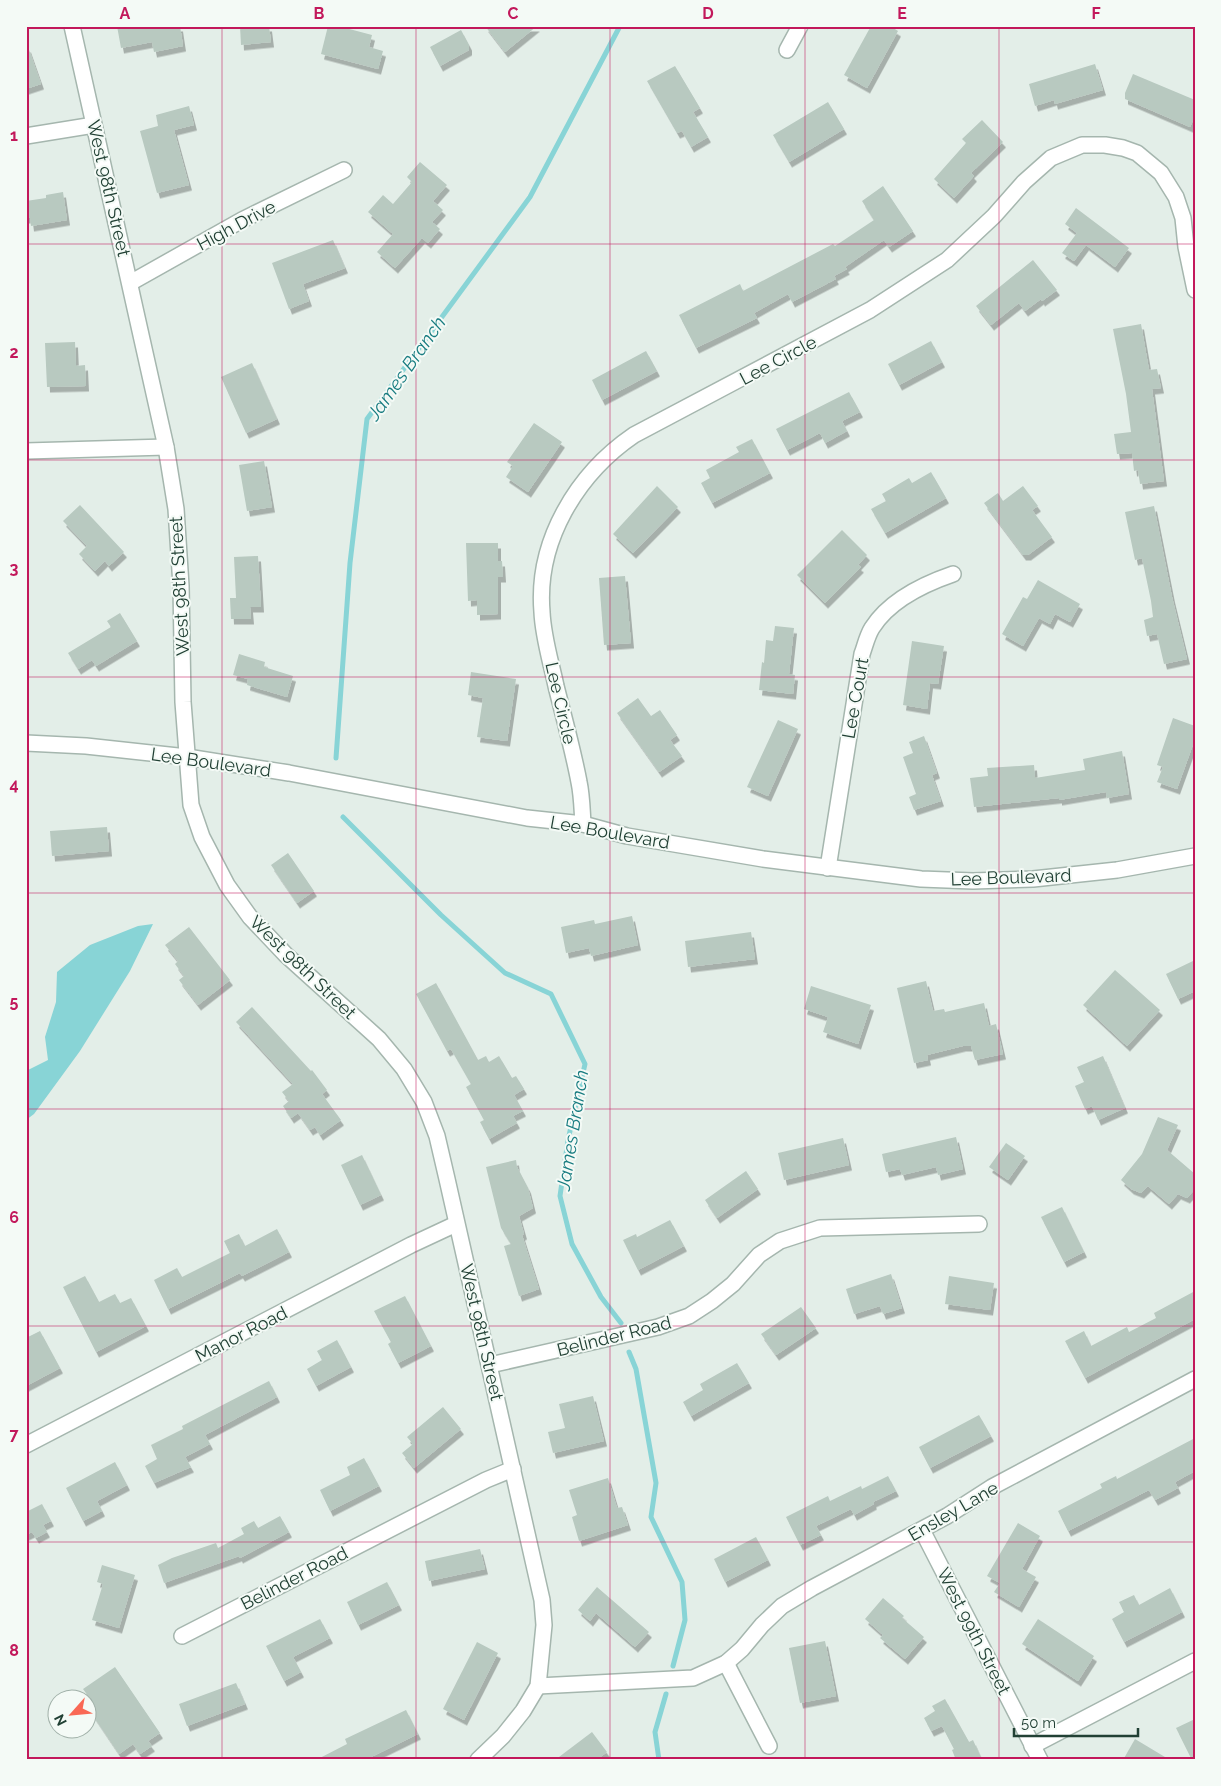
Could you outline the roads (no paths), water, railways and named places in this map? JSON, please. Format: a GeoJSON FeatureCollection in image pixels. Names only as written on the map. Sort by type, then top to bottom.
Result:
{"type":"FeatureCollection","features":[{"type":"Feature","properties":{"kind":"street","name":"West 98th Street"},"geometry":{"type":"LineString","coordinates":[[72,26],[166,447],[176,508],[181,586],[183,702],[191,805],[206,846],[227,885],[250,917],[286,955],[379,1039],[398,1061],[415,1085],[424,1102],[437,1136],[542,1600],[544,1625],[538,1686]]}},
{"type":"Feature","properties":{"kind":"street"},"geometry":{"type":"LineString","coordinates":[[788,50],[800,26]]}},
{"type":"Feature","properties":{"kind":"street"},"geometry":{"type":"LineString","coordinates":[[26,136],[94,125]]}},
{"type":"Feature","properties":{"kind":"street","name":"Lee Circle"},"geometry":{"type":"LineString","coordinates":[[583,824],[579,784],[546,641],[541,587],[545,564],[554,536],[567,506],[585,479],[613,449],[634,435],[878,305],[947,260],[994,216],[1024,182],[1051,158],[1082,145],[1105,145],[1123,148],[1137,153],[1161,173],[1176,197],[1183,218],[1186,247],[1195,290]]}},
{"type":"Feature","properties":{"kind":"street","name":"High Drive"},"geometry":{"type":"LineString","coordinates":[[130,283],[242,220],[344,170]]}},
{"type":"Feature","properties":{"kind":"street"},"geometry":{"type":"LineString","coordinates":[[26,451],[166,447]]}},
{"type":"Feature","properties":{"kind":"street","name":"Lee Court"},"geometry":{"type":"LineString","coordinates":[[828,868],[862,654],[871,630],[885,611],[903,598],[939,579],[953,574]]}},
{"type":"Feature","properties":{"kind":"street","name":"Lee Boulevard"},"geometry":{"type":"LineString","coordinates":[[26,743],[86,746],[187,757],[338,781],[527,818],[583,824],[627,836],[763,859],[921,879],[973,881],[1033,879],[1117,870],[1195,856]]}},
{"type":"Feature","properties":{"kind":"street","name":"Manor Road"},"geometry":{"type":"LineString","coordinates":[[26,1445],[411,1245],[456,1224]]}},
{"type":"Feature","properties":{"kind":"street","name":"Belinder Road"},"geometry":{"type":"LineString","coordinates":[[490,1366],[658,1327],[689,1316],[733,1284],[759,1255],[780,1241],[795,1235],[820,1228],[979,1224]]}},
{"type":"Feature","properties":{"kind":"street","name":"Ensley Lane"},"geometry":{"type":"LineString","coordinates":[[538,1686],[693,1678],[726,1663],[742,1649],[762,1625],[782,1606],[812,1588],[922,1530],[1000,1483],[1195,1379]]}},
{"type":"Feature","properties":{"kind":"street","name":"Belinder Road"},"geometry":{"type":"LineString","coordinates":[[182,1636],[486,1480],[513,1469]]}},
{"type":"Feature","properties":{"kind":"street","name":"West 99th Street"},"geometry":{"type":"LineString","coordinates":[[922,1530],[1040,1760]]}},
{"type":"Feature","properties":{"kind":"street"},"geometry":{"type":"LineString","coordinates":[[1032,1746],[1195,1661]]}},
{"type":"Feature","properties":{"kind":"street"},"geometry":{"type":"LineString","coordinates":[[726,1663],[769,1746]]}},
{"type":"Feature","properties":{"kind":"street"},"geometry":{"type":"LineString","coordinates":[[478,1760],[503,1736],[523,1711],[538,1686]]}},
{"type":"Feature","properties":{"kind":"water"},"geometry":{"type":"Polygon","coordinates":[[[153,924],[130,971],[80,1051],[34,1114],[26,1120],[26,1071],[48,1060],[45,1037],[56,1002],[57,972],[90,945],[138,926],[153,924]]]}},
{"type":"Feature","properties":{"kind":"waterway","name":"James Branch"},"geometry":{"type":"LineString","coordinates":[[336,758],[350,563],[367,419],[530,197],[620,26]]}},
{"type":"Feature","properties":{"kind":"waterway","name":"James Branch"},"geometry":{"type":"LineString","coordinates":[[343,817],[441,915],[505,973],[551,994],[585,1064],[568,1140],[560,1196],[572,1244],[601,1297],[621,1323]]}},
{"type":"Feature","properties":{"kind":"waterway","name":"James Branch"},"geometry":{"type":"LineString","coordinates":[[629,1352],[636,1369],[656,1483],[651,1517],[682,1582],[685,1620],[673,1666]]}},
{"type":"Feature","properties":{"kind":"waterway","name":"James Branch"},"geometry":{"type":"LineString","coordinates":[[659,1760],[655,1732],[666,1694]]}}]}
